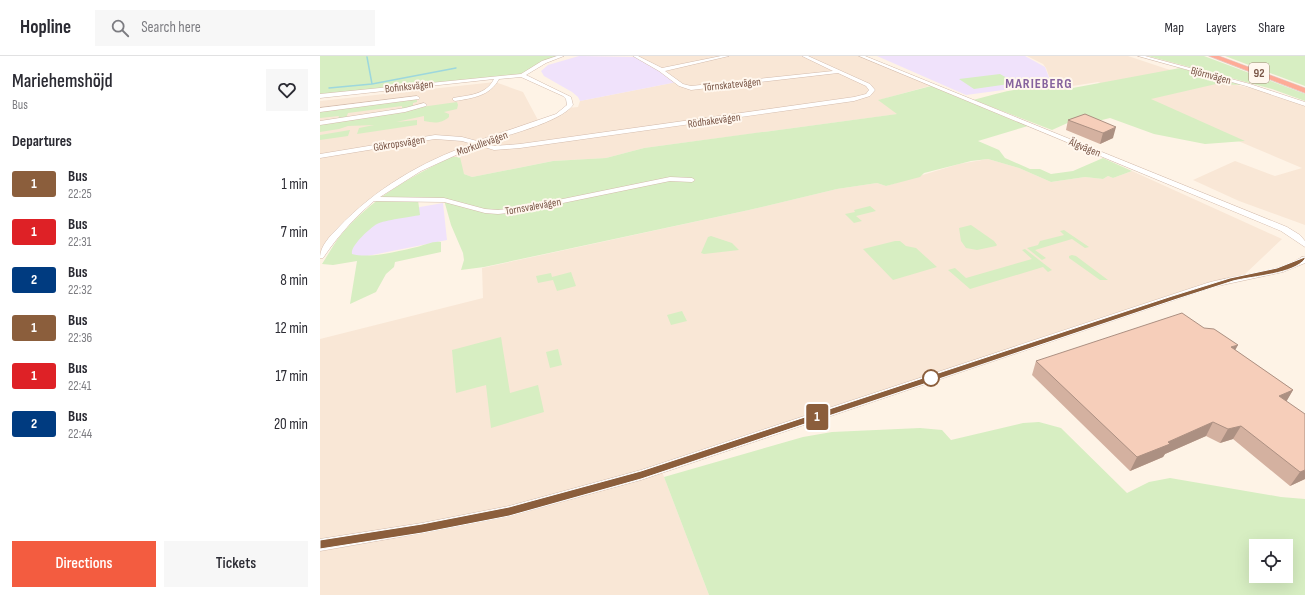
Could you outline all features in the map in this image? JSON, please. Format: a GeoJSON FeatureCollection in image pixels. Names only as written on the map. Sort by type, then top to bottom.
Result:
{"type":"FeatureCollection","features":[{"type":"Feature","properties":{"kind":"highway","name":"92"},"geometry":{"type":"LineString","coordinates":[[1213,56],[1305,90]]}},
{"type":"Feature","properties":{"kind":"highway","name":"92"},"geometry":{"type":"LineString","coordinates":[[1219,56],[1305,90]]}},
{"type":"Feature","properties":{"kind":"street"},"geometry":{"type":"LineString","coordinates":[[522,74],[539,64],[562,56]]}},
{"type":"Feature","properties":{"kind":"street","name":"Törnskatevägen"},"geometry":{"type":"LineString","coordinates":[[635,56],[660,70],[681,85],[696,88],[838,71]]}},
{"type":"Feature","properties":{"kind":"street"},"geometry":{"type":"LineString","coordinates":[[660,70],[727,56]]}},
{"type":"Feature","properties":{"kind":"street","name":"Rödhakevägen"},"geometry":{"type":"LineString","coordinates":[[477,144],[494,148],[504,148],[659,128],[854,99],[868,95],[872,90],[868,85],[804,56]]}},
{"type":"Feature","properties":{"kind":"street","name":"Älgvägen"},"geometry":{"type":"LineString","coordinates":[[861,56],[1284,229],[1297,237],[1305,245]]}},
{"type":"Feature","properties":{"kind":"street","name":"Björnvägen"},"geometry":{"type":"LineString","coordinates":[[1140,56],[1259,88],[1305,104]]}},
{"type":"Feature","properties":{"kind":"street","name":"Bofinksvägen"},"geometry":{"type":"LineString","coordinates":[[320,96],[522,74]]}},
{"type":"Feature","properties":{"kind":"street","name":"Morkullevägen"},"geometry":{"type":"LineString","coordinates":[[320,256],[328,242],[352,218],[372,199],[396,183],[445,157],[553,117],[566,110],[570,105],[569,98],[565,95],[522,74]]}},
{"type":"Feature","properties":{"kind":"street"},"geometry":{"type":"LineString","coordinates":[[455,96],[481,94],[492,88],[498,77]]}},
{"type":"Feature","properties":{"kind":"street","name":"Bofinksvägen"},"geometry":{"type":"LineString","coordinates":[[320,110],[417,98]]}},
{"type":"Feature","properties":{"kind":"street","name":"Bofinksvägen"},"geometry":{"type":"LineString","coordinates":[[320,123],[405,110],[424,105]]}},
{"type":"Feature","properties":{"kind":"street","name":"Gökropsvägen"},"geometry":{"type":"LineString","coordinates":[[320,156],[435,138],[462,139],[477,144]]}},
{"type":"Feature","properties":{"kind":"street","name":"Tornsvalevägen"},"geometry":{"type":"LineString","coordinates":[[372,199],[444,200],[485,211],[498,212],[519,210],[670,179],[692,180]]}},
{"type":"Feature","properties":{"kind":"street"},"geometry":{"type":"LineString","coordinates":[[320,545],[422,528],[509,511],[641,475],[1172,298],[1232,279],[1279,270],[1305,259]]}},
{"type":"Feature","properties":{"kind":"shaded area"},"geometry":{"type":"Polygon","coordinates":[[[579,56],[636,57],[677,82],[580,101],[572,92],[544,76],[541,71],[548,65],[579,56]]]}},
{"type":"Feature","properties":{"kind":"shaded area"},"geometry":{"type":"Polygon","coordinates":[[[631,56],[861,56],[933,85],[879,100],[898,114],[644,148],[606,158],[553,161],[472,177],[464,174],[445,157],[416,172],[372,199],[329,242],[320,256],[320,101],[495,82],[523,92],[539,122],[549,119],[568,108],[578,107],[580,101],[677,82],[636,57],[631,56]]]}},
{"type":"Feature","properties":{"kind":"shaded area"},"geometry":{"type":"Polygon","coordinates":[[[877,56],[1025,56],[1045,67],[1050,80],[1040,85],[966,95],[877,56]]]}},
{"type":"Feature","properties":{"kind":"shaded area"},"geometry":{"type":"Polygon","coordinates":[[[1027,56],[1128,56],[1167,69],[1254,89],[1305,106],[1305,225],[1239,201],[1193,180],[1235,161],[1275,176],[1302,168],[1098,82],[1059,88],[1050,86],[1051,82],[1043,64],[1027,56]]]}},
{"type":"Feature","properties":{"kind":"shaded area"},"geometry":{"type":"Polygon","coordinates":[[[988,159],[1019,168],[1051,182],[1085,177],[1103,179],[1108,176],[1113,178],[1132,171],[1282,239],[1244,275],[661,469],[709,595],[320,595],[320,339],[483,298],[482,268],[749,210],[837,189],[877,183],[886,186],[959,164],[988,159]]]}},
{"type":"Feature","properties":{"kind":"shaded area"},"geometry":{"type":"Polygon","coordinates":[[[443,203],[447,240],[332,263],[368,216],[443,203]]]}},
{"type":"Feature","properties":{"kind":"green space"},"geometry":{"type":"Polygon","coordinates":[[[320,56],[562,56],[554,58],[522,75],[320,96],[320,56]]]}},
{"type":"Feature","properties":{"kind":"green space"},"geometry":{"type":"Polygon","coordinates":[[[1148,56],[1204,56],[1305,94],[1305,101],[1272,89],[1148,56]]]}},
{"type":"Feature","properties":{"kind":"green space"},"geometry":{"type":"Polygon","coordinates":[[[1225,56],[1305,56],[1305,86],[1225,56]]]}},
{"type":"Feature","properties":{"kind":"green space"},"geometry":{"type":"Polygon","coordinates":[[[1180,68],[1243,85],[1216,84],[1151,99],[1245,141],[1205,144],[1154,134],[1110,118],[1094,122],[1072,121],[1052,130],[973,100],[1018,89],[1040,87],[1062,90],[1180,68]]]}},
{"type":"Feature","properties":{"kind":"green space"},"geometry":{"type":"Polygon","coordinates":[[[1000,74],[1016,83],[974,89],[959,79],[1000,74]]]}},
{"type":"Feature","properties":{"kind":"green space"},"geometry":{"type":"Polygon","coordinates":[[[931,86],[1028,126],[978,141],[999,150],[1005,158],[1030,169],[1040,169],[1051,174],[1073,171],[1103,158],[1132,171],[1113,178],[1108,176],[1103,179],[1085,177],[1051,182],[1019,168],[988,159],[971,161],[924,173],[920,177],[886,186],[877,183],[837,189],[749,210],[484,267],[461,270],[464,260],[463,253],[451,225],[444,200],[418,200],[420,215],[377,224],[365,233],[357,242],[354,246],[352,254],[367,256],[384,254],[438,242],[441,242],[441,252],[395,262],[394,267],[386,274],[376,292],[350,304],[357,261],[333,265],[322,264],[340,236],[377,200],[405,181],[451,157],[460,157],[464,174],[472,177],[553,161],[606,158],[644,148],[897,114],[878,100],[931,86]]]}},
{"type":"Feature","properties":{"kind":"green space"},"geometry":{"type":"Polygon","coordinates":[[[417,99],[417,102],[413,103],[413,106],[421,107],[457,102],[458,105],[457,109],[444,112],[449,114],[449,117],[440,122],[424,121],[424,116],[396,122],[417,120],[417,125],[357,134],[359,128],[374,125],[348,126],[320,132],[320,123],[402,110],[402,106],[348,113],[346,118],[338,119],[339,116],[320,118],[320,111],[417,99]]]}},
{"type":"Feature","properties":{"kind":"green space"},"geometry":{"type":"Polygon","coordinates":[[[350,130],[348,136],[320,140],[320,135],[350,130]]]}},
{"type":"Feature","properties":{"kind":"green space"},"geometry":{"type":"Polygon","coordinates":[[[870,206],[876,211],[856,216],[862,221],[854,223],[845,214],[855,212],[854,210],[870,206]]]}},
{"type":"Feature","properties":{"kind":"green space"},"geometry":{"type":"Polygon","coordinates":[[[971,225],[994,241],[997,245],[977,250],[966,248],[961,241],[959,228],[971,225]]]}},
{"type":"Feature","properties":{"kind":"green space"},"geometry":{"type":"Polygon","coordinates":[[[1064,230],[1089,247],[1085,248],[1072,239],[1035,250],[1046,258],[1042,260],[1027,248],[1038,245],[1040,241],[1064,235],[1060,231],[1064,230]]]}},
{"type":"Feature","properties":{"kind":"green space"},"geometry":{"type":"Polygon","coordinates":[[[711,236],[732,243],[739,250],[704,254],[701,253],[708,237],[711,236]]]}},
{"type":"Feature","properties":{"kind":"green space"},"geometry":{"type":"Polygon","coordinates":[[[900,241],[906,246],[916,248],[937,267],[893,280],[863,249],[900,241]]]}},
{"type":"Feature","properties":{"kind":"green space"},"geometry":{"type":"Polygon","coordinates":[[[1025,249],[1052,270],[1048,272],[1043,267],[970,289],[948,270],[955,268],[966,278],[1032,259],[1022,250],[1025,249]]]}},
{"type":"Feature","properties":{"kind":"green space"},"geometry":{"type":"Polygon","coordinates":[[[1069,256],[1076,256],[1108,280],[1100,280],[1069,258],[1069,256]]]}},
{"type":"Feature","properties":{"kind":"green space"},"geometry":{"type":"Polygon","coordinates":[[[571,272],[576,286],[557,291],[553,280],[538,283],[536,276],[551,273],[552,277],[571,272]]]}},
{"type":"Feature","properties":{"kind":"green space"},"geometry":{"type":"Polygon","coordinates":[[[682,311],[687,321],[671,325],[667,315],[682,311]]]}},
{"type":"Feature","properties":{"kind":"green space"},"geometry":{"type":"Polygon","coordinates":[[[501,337],[510,393],[538,385],[544,412],[491,428],[486,385],[456,393],[452,350],[501,337]]]}},
{"type":"Feature","properties":{"kind":"green space"},"geometry":{"type":"Polygon","coordinates":[[[558,349],[562,365],[550,368],[546,352],[558,349]]]}},
{"type":"Feature","properties":{"kind":"green space"},"geometry":{"type":"Polygon","coordinates":[[[1039,422],[1061,428],[1127,493],[1149,482],[1170,478],[1281,497],[1305,499],[1305,595],[709,595],[664,477],[803,437],[832,432],[920,428],[942,430],[951,440],[1023,423],[1039,422]]]}},
{"type":"Feature","properties":{"kind":"building"},"geometry":{"type":"Polygon","coordinates":[[[1085,114],[1116,127],[1103,133],[1068,120],[1085,114]]]}},
{"type":"Feature","properties":{"kind":"building"},"geometry":{"type":"Polygon","coordinates":[[[1182,313],[1204,328],[1214,329],[1238,345],[1231,347],[1293,390],[1279,396],[1305,414],[1305,470],[1300,472],[1241,426],[1228,429],[1213,422],[1168,442],[1170,444],[1137,457],[1036,361],[1182,313]]]}},
{"type":"Feature","properties":{"kind":"waterway"},"geometry":{"type":"LineString","coordinates":[[367,57],[372,84]]}},
{"type":"Feature","properties":{"kind":"waterway"},"geometry":{"type":"LineString","coordinates":[[372,84],[456,68]]}},
{"type":"Feature","properties":{"kind":"waterway"},"geometry":{"type":"LineString","coordinates":[[329,88],[372,84]]}},
{"type":"Feature","properties":{"kind":"bus line","name":"1"},"geometry":{"type":"LineString","coordinates":[[320,545],[422,528],[509,511],[641,475],[1172,298],[1232,279],[1279,270],[1305,259]]}},
{"type":"Feature","properties":{"kind":"district","name":"MARIEBERG"},"geometry":{"type":"Point","coordinates":[1039,83]}}]}
